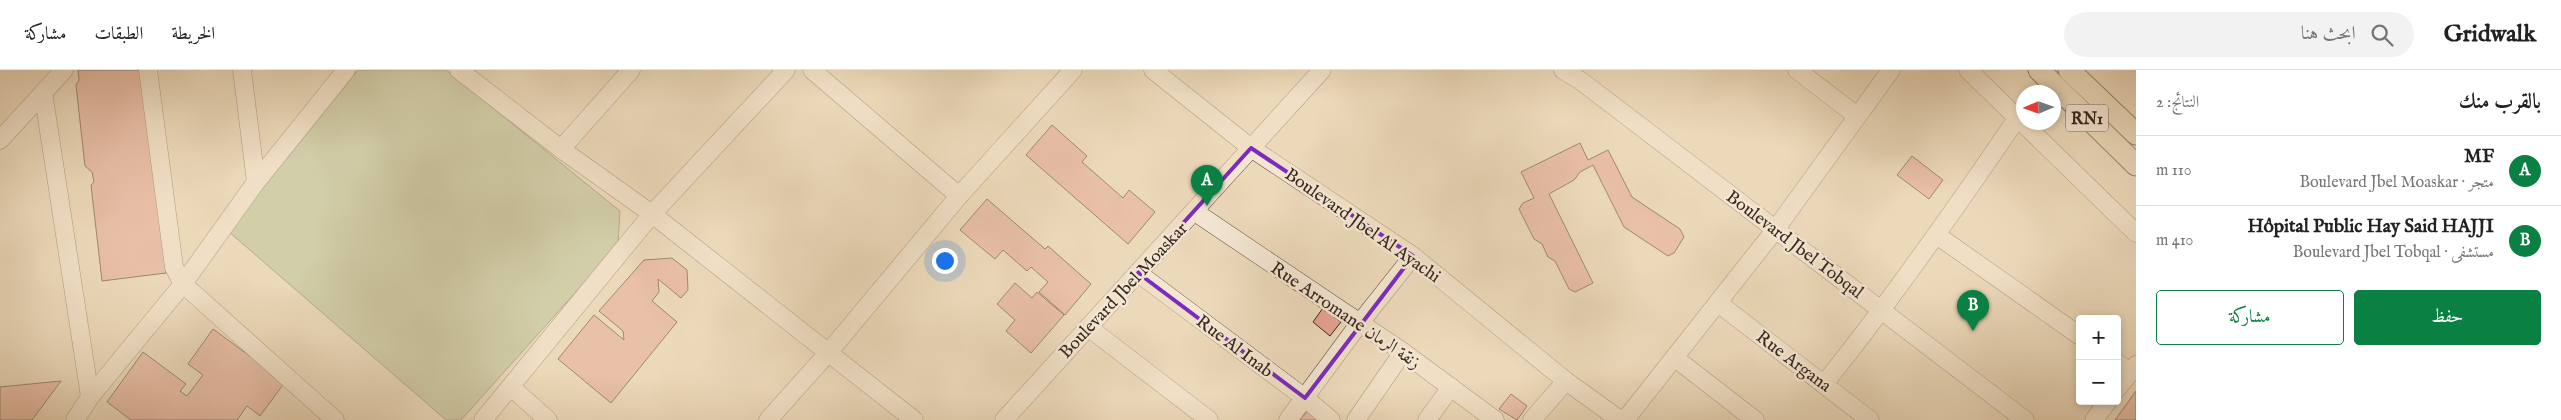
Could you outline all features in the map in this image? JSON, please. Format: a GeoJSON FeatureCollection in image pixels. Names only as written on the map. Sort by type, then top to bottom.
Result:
{"type":"FeatureCollection","features":[{"type":"Feature","properties":{"kind":"main road","name":"RN1"},"geometry":{"type":"LineString","coordinates":[[2039,70],[2136,166]]}},
{"type":"Feature","properties":{"kind":"main road","name":"RN1"},"geometry":{"type":"LineString","coordinates":[[2069,70],[2136,134]]}},
{"type":"Feature","properties":{"kind":"street"},"geometry":{"type":"LineString","coordinates":[[0,140],[64,70]]}},
{"type":"Feature","properties":{"kind":"street"},"geometry":{"type":"LineString","coordinates":[[148,70],[174,267],[184,284],[335,420]]}},
{"type":"Feature","properties":{"kind":"street"},"geometry":{"type":"LineString","coordinates":[[242,70],[256,182]]}},
{"type":"Feature","properties":{"kind":"street"},"geometry":{"type":"LineString","coordinates":[[78,419],[90,397],[184,284],[256,182],[346,70]]}},
{"type":"Feature","properties":{"kind":"street"},"geometry":{"type":"LineString","coordinates":[[561,149],[631,70]]}},
{"type":"Feature","properties":{"kind":"street"},"geometry":{"type":"LineString","coordinates":[[483,420],[652,214],[786,70]]}},
{"type":"Feature","properties":{"kind":"street"},"geometry":{"type":"LineString","coordinates":[[812,70],[959,196]]}},
{"type":"Feature","properties":{"kind":"street"},"geometry":{"type":"LineString","coordinates":[[768,420],[828,353],[959,196],[1073,70]]}},
{"type":"Feature","properties":{"kind":"street","name":"Boulevard Jbel Al Ayachi"},"geometry":{"type":"LineString","coordinates":[[1153,70],[1251,148],[1413,256],[1566,381],[1620,420]]}},
{"type":"Feature","properties":{"kind":"street","name":"Boulevard Jbel Moaskar"},"geometry":{"type":"LineString","coordinates":[[1004,420],[1322,70]]}},
{"type":"Feature","properties":{"kind":"street","name":"Boulevard Jbel Tobqal"},"geometry":{"type":"LineString","coordinates":[[1563,70],[1585,75],[1775,230],[2025,420]]}},
{"type":"Feature","properties":{"kind":"street"},"geometry":{"type":"LineString","coordinates":[[1797,70],[1857,116]]}},
{"type":"Feature","properties":{"kind":"street"},"geometry":{"type":"LineString","coordinates":[[1625,420],[1775,230],[1891,70]]}},
{"type":"Feature","properties":{"kind":"street"},"geometry":{"type":"LineString","coordinates":[[1968,70],[2016,115]]}},
{"type":"Feature","properties":{"kind":"street"},"geometry":{"type":"LineString","coordinates":[[466,72],[561,149],[652,214],[914,420]]}},
{"type":"Feature","properties":{"kind":"street"},"geometry":{"type":"LineString","coordinates":[[43,92],[90,397]]}},
{"type":"Feature","properties":{"kind":"street"},"geometry":{"type":"LineString","coordinates":[[1824,384],[1883,311],[1938,236],[2016,120]]}},
{"type":"Feature","properties":{"kind":"street"},"geometry":{"type":"LineString","coordinates":[[2031,130],[2136,233]]}},
{"type":"Feature","properties":{"kind":"street","name":"Rue Arromane زنقة الرمان"},"geometry":{"type":"LineString","coordinates":[[1195,212],[1403,352],[1495,420]]}},
{"type":"Feature","properties":{"kind":"street"},"geometry":{"type":"LineString","coordinates":[[1938,236],[2076,333]]}},
{"type":"Feature","properties":{"kind":"street"},"geometry":{"type":"LineString","coordinates":[[1288,420],[1359,324],[1413,256]]}},
{"type":"Feature","properties":{"kind":"street","name":"Rue Al Inab"},"geometry":{"type":"LineString","coordinates":[[1138,273],[1305,398],[1331,420]]}},
{"type":"Feature","properties":{"kind":"street","name":"Rue Argana"},"geometry":{"type":"LineString","coordinates":[[1718,303],[1870,420]]}},
{"type":"Feature","properties":{"kind":"street"},"geometry":{"type":"LineString","coordinates":[[1088,327],[1209,420]]}},
{"type":"Feature","properties":{"kind":"street"},"geometry":{"type":"LineString","coordinates":[[1356,420],[1403,352]]}},
{"type":"Feature","properties":{"kind":"street"},"geometry":{"type":"LineString","coordinates":[[1675,358],[1755,420]]}},
{"type":"Feature","properties":{"kind":"street"},"geometry":{"type":"LineString","coordinates":[[2121,381],[2128,366]]}},
{"type":"Feature","properties":{"kind":"street"},"geometry":{"type":"LineString","coordinates":[[1532,420],[1566,381]]}},
{"type":"Feature","properties":{"kind":"street"},"geometry":{"type":"LineString","coordinates":[[511,387],[548,420]]}},
{"type":"Feature","properties":{"kind":"street"},"geometry":{"type":"LineString","coordinates":[[1427,420],[1451,387]]}},
{"type":"Feature","properties":{"kind":"street"},"geometry":{"type":"LineString","coordinates":[[2094,420],[2105,405]]}},
{"type":"Feature","properties":{"kind":"highlighted area"},"geometry":{"type":"Polygon","coordinates":[[[1251,148],[1413,256],[1305,398],[1138,273],[1251,148]]]}},
{"type":"Feature","properties":{"kind":"green space"},"geometry":{"type":"Polygon","coordinates":[[[358,70],[446,70],[620,211],[618,245],[461,420],[446,420],[228,231],[358,70]]]}},
{"type":"Feature","properties":{"kind":"building"},"geometry":{"type":"Polygon","coordinates":[[[78,70],[142,70],[166,273],[102,281],[91,185],[94,182],[92,172],[85,166],[76,85],[79,80],[78,70]]]}},
{"type":"Feature","properties":{"kind":"building"},"geometry":{"type":"Polygon","coordinates":[[[1052,125],[1087,156],[1082,162],[1123,198],[1129,190],[1155,212],[1128,244],[1026,155],[1052,125]]]}},
{"type":"Feature","properties":{"kind":"building"},"geometry":{"type":"Polygon","coordinates":[[[1580,143],[1588,160],[1608,150],[1632,197],[1680,229],[1684,237],[1674,253],[1668,256],[1624,227],[1593,165],[1580,172],[1574,180],[1549,194],[1593,283],[1575,292],[1569,289],[1555,261],[1548,257],[1542,244],[1534,239],[1519,209],[1523,203],[1534,198],[1521,172],[1580,143]]]}},
{"type":"Feature","properties":{"kind":"building"},"geometry":{"type":"Polygon","coordinates":[[[1912,156],[1943,180],[1929,199],[1897,175],[1912,156]]]}},
{"type":"Feature","properties":{"kind":"building"},"geometry":{"type":"Polygon","coordinates":[[[987,199],[1045,249],[1048,246],[1091,284],[1065,315],[1039,292],[1048,282],[1031,267],[1027,271],[1003,250],[995,259],[960,230],[987,199]]]}},
{"type":"Feature","properties":{"kind":"building"},"geometry":{"type":"Polygon","coordinates":[[[672,258],[687,270],[688,290],[681,298],[658,279],[659,292],[652,301],[677,322],[611,403],[558,359],[594,315],[624,340],[623,331],[599,311],[644,260],[672,258]]]}},
{"type":"Feature","properties":{"kind":"building"},"geometry":{"type":"Polygon","coordinates":[[[1015,283],[1032,298],[1037,292],[1064,315],[1031,353],[1006,331],[1015,320],[997,304],[1015,283]]]}},
{"type":"Feature","properties":{"kind":"building"},"geometry":{"type":"Polygon","coordinates":[[[1323,308],[1341,322],[1330,336],[1313,322],[1323,308]]]}},
{"type":"Feature","properties":{"kind":"building"},"geometry":{"type":"Polygon","coordinates":[[[213,329],[285,382],[260,416],[247,406],[237,420],[131,420],[107,402],[143,352],[186,384],[180,391],[187,396],[203,375],[188,364],[213,329]]]}},
{"type":"Feature","properties":{"kind":"building"},"geometry":{"type":"Polygon","coordinates":[[[61,381],[32,420],[0,420],[0,387],[61,381]]]}},
{"type":"Feature","properties":{"kind":"building"},"geometry":{"type":"Polygon","coordinates":[[[2136,391],[2136,420],[2115,420],[2136,391]]]}},
{"type":"Feature","properties":{"kind":"building"},"geometry":{"type":"Polygon","coordinates":[[[1511,394],[1527,406],[1517,420],[1499,409],[1511,394]]]}},
{"type":"Feature","properties":{"kind":"building"},"geometry":{"type":"Polygon","coordinates":[[[1310,408],[1322,420],[1300,420],[1310,408]]]}},
{"type":"Feature","properties":{"kind":"place","name":"MF"},"geometry":{"type":"Point","coordinates":[1207,206]}},
{"type":"Feature","properties":{"kind":"place","name":"Hôpital Public Hay Said HAJJI"},"geometry":{"type":"Point","coordinates":[1973,331]}}]}
